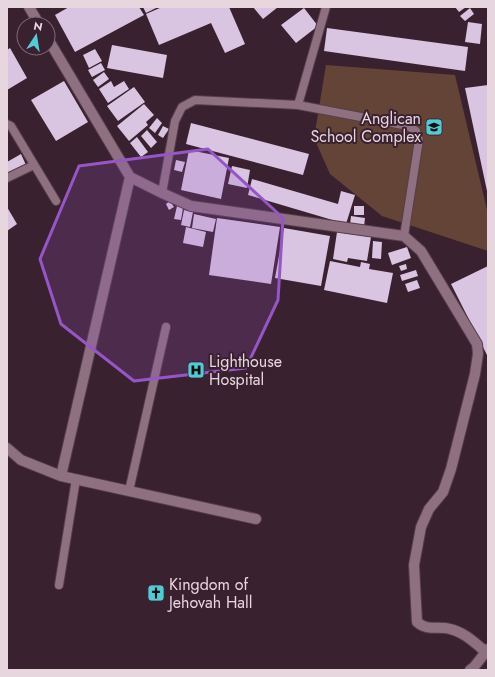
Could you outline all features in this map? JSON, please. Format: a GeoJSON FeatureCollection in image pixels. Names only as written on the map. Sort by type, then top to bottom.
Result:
{"type":"FeatureCollection","features":[{"type":"Feature","properties":{"kind":"street"},"geometry":{"type":"LineString","coordinates":[[29,7],[34,16]]}},
{"type":"Feature","properties":{"kind":"street"},"geometry":{"type":"LineString","coordinates":[[56,52],[130,177],[191,206],[404,236],[421,252],[477,344],[478,354],[475,374],[451,469],[443,492],[429,509],[421,527],[414,565],[417,622],[427,628],[450,629],[462,634],[487,651],[470,670]]}},
{"type":"Feature","properties":{"kind":"street"},"geometry":{"type":"LineString","coordinates":[[61,476],[130,177]]}},
{"type":"Feature","properties":{"kind":"street"},"geometry":{"type":"LineString","coordinates":[[7,448],[21,460],[61,476],[256,519]]}},
{"type":"Feature","properties":{"kind":"lane"},"geometry":{"type":"LineString","coordinates":[[298,106],[326,7]]}},
{"type":"Feature","properties":{"kind":"lane"},"geometry":{"type":"LineString","coordinates":[[162,193],[175,121],[182,107],[194,100],[298,106],[408,126],[416,131],[419,140],[404,236]]}},
{"type":"Feature","properties":{"kind":"lane"},"geometry":{"type":"LineString","coordinates":[[7,124],[11,126],[56,201]]}},
{"type":"Feature","properties":{"kind":"lane"},"geometry":{"type":"LineString","coordinates":[[7,178],[34,165]]}},
{"type":"Feature","properties":{"kind":"lane"},"geometry":{"type":"LineString","coordinates":[[129,491],[166,327]]}},
{"type":"Feature","properties":{"kind":"lane"},"geometry":{"type":"LineString","coordinates":[[59,585],[76,479]]}},
{"type":"Feature","properties":{"kind":"highlighted area"},"geometry":{"type":"Polygon","coordinates":[[[208,149],[283,218],[278,300],[246,368],[134,381],[61,324],[40,259],[79,166],[208,149]]]}},
{"type":"Feature","properties":{"kind":"shaded area"},"geometry":{"type":"Polygon","coordinates":[[[326,65],[455,75],[488,214],[488,251],[382,216],[330,174],[314,138],[326,65]]]}},
{"type":"Feature","properties":{"kind":"building"},"geometry":{"type":"Polygon","coordinates":[[[69,7],[139,7],[144,15],[75,52],[55,15],[69,7]]]}},
{"type":"Feature","properties":{"kind":"building"},"geometry":{"type":"Polygon","coordinates":[[[143,7],[158,7],[146,13],[143,7]]]}},
{"type":"Feature","properties":{"kind":"building"},"geometry":{"type":"Polygon","coordinates":[[[162,7],[229,7],[245,44],[225,53],[211,23],[159,45],[146,14],[162,7]]]}},
{"type":"Feature","properties":{"kind":"building"},"geometry":{"type":"Polygon","coordinates":[[[253,7],[278,7],[263,19],[253,7]]]}},
{"type":"Feature","properties":{"kind":"building"},"geometry":{"type":"Polygon","coordinates":[[[455,7],[466,7],[459,12],[455,7]]]}},
{"type":"Feature","properties":{"kind":"building"},"geometry":{"type":"Polygon","coordinates":[[[304,8],[318,26],[296,43],[281,25],[304,8]]]}},
{"type":"Feature","properties":{"kind":"building"},"geometry":{"type":"Polygon","coordinates":[[[470,8],[474,14],[465,21],[460,16],[470,8]]]}},
{"type":"Feature","properties":{"kind":"building"},"geometry":{"type":"Polygon","coordinates":[[[468,22],[482,24],[480,44],[465,42],[468,22]]]}},
{"type":"Feature","properties":{"kind":"building"},"geometry":{"type":"Polygon","coordinates":[[[327,28],[468,47],[465,71],[324,51],[327,28]]]}},
{"type":"Feature","properties":{"kind":"building"},"geometry":{"type":"Polygon","coordinates":[[[112,45],[167,55],[163,78],[107,68],[112,45]]]}},
{"type":"Feature","properties":{"kind":"building"},"geometry":{"type":"Polygon","coordinates":[[[10,48],[27,78],[7,90],[7,50],[10,48]]]}},
{"type":"Feature","properties":{"kind":"building"},"geometry":{"type":"Polygon","coordinates":[[[95,49],[102,61],[89,68],[83,55],[95,49]]]}},
{"type":"Feature","properties":{"kind":"building"},"geometry":{"type":"Polygon","coordinates":[[[101,63],[105,70],[92,77],[88,70],[101,63]]]}},
{"type":"Feature","properties":{"kind":"building"},"geometry":{"type":"Polygon","coordinates":[[[104,72],[109,79],[98,87],[93,80],[104,72]]]}},
{"type":"Feature","properties":{"kind":"building"},"geometry":{"type":"Polygon","coordinates":[[[64,81],[88,122],[56,141],[31,100],[64,81]]]}},
{"type":"Feature","properties":{"kind":"building"},"geometry":{"type":"Polygon","coordinates":[[[111,81],[114,87],[124,81],[129,89],[108,103],[99,89],[111,81]]]}},
{"type":"Feature","properties":{"kind":"building"},"geometry":{"type":"Polygon","coordinates":[[[488,85],[488,191],[487,191],[465,88],[488,85]]]}},
{"type":"Feature","properties":{"kind":"building"},"geometry":{"type":"Polygon","coordinates":[[[134,87],[145,102],[118,121],[107,106],[134,87]]]}},
{"type":"Feature","properties":{"kind":"building"},"geometry":{"type":"Polygon","coordinates":[[[144,104],[154,115],[146,122],[148,125],[129,141],[117,126],[144,104]]]}},
{"type":"Feature","properties":{"kind":"building"},"geometry":{"type":"Polygon","coordinates":[[[157,118],[162,123],[155,133],[149,128],[157,118]]]}},
{"type":"Feature","properties":{"kind":"building"},"geometry":{"type":"Polygon","coordinates":[[[191,123],[309,154],[303,175],[186,144],[191,123]]]}},
{"type":"Feature","properties":{"kind":"building"},"geometry":{"type":"Polygon","coordinates":[[[163,126],[169,129],[163,138],[158,135],[163,126]]]}},
{"type":"Feature","properties":{"kind":"building"},"geometry":{"type":"Polygon","coordinates":[[[147,130],[157,142],[151,148],[141,136],[147,130]]]}},
{"type":"Feature","properties":{"kind":"building"},"geometry":{"type":"Polygon","coordinates":[[[137,137],[148,152],[141,157],[130,143],[137,137]]]}},
{"type":"Feature","properties":{"kind":"building"},"geometry":{"type":"Polygon","coordinates":[[[189,150],[229,158],[221,199],[181,190],[189,150]]]}},
{"type":"Feature","properties":{"kind":"building"},"geometry":{"type":"Polygon","coordinates":[[[21,154],[26,165],[7,175],[7,162],[21,154]]]}},
{"type":"Feature","properties":{"kind":"building"},"geometry":{"type":"Polygon","coordinates":[[[176,160],[185,162],[182,172],[174,170],[176,160]]]}},
{"type":"Feature","properties":{"kind":"building"},"geometry":{"type":"Polygon","coordinates":[[[232,166],[250,170],[247,188],[228,184],[232,166]]]}},
{"type":"Feature","properties":{"kind":"building"},"geometry":{"type":"Polygon","coordinates":[[[252,179],[338,204],[341,191],[355,195],[346,224],[248,195],[252,179]]]}},
{"type":"Feature","properties":{"kind":"building"},"geometry":{"type":"Polygon","coordinates":[[[170,201],[174,207],[169,210],[166,204],[170,201]]]}},
{"type":"Feature","properties":{"kind":"building"},"geometry":{"type":"Polygon","coordinates":[[[177,206],[183,208],[181,220],[174,219],[177,206]]]}},
{"type":"Feature","properties":{"kind":"building"},"geometry":{"type":"Polygon","coordinates":[[[354,206],[364,206],[364,215],[354,215],[354,206]]]}},
{"type":"Feature","properties":{"kind":"building"},"geometry":{"type":"Polygon","coordinates":[[[7,207],[17,224],[7,231],[7,207]]]}},
{"type":"Feature","properties":{"kind":"building"},"geometry":{"type":"Polygon","coordinates":[[[184,210],[193,212],[190,227],[181,225],[184,210]]]}},
{"type":"Feature","properties":{"kind":"building"},"geometry":{"type":"Polygon","coordinates":[[[194,214],[216,219],[213,232],[192,228],[194,214]]]}},
{"type":"Feature","properties":{"kind":"building"},"geometry":{"type":"Polygon","coordinates":[[[351,216],[365,218],[364,227],[350,225],[351,216]]]}},
{"type":"Feature","properties":{"kind":"building"},"geometry":{"type":"Polygon","coordinates":[[[217,218],[280,227],[271,284],[209,275],[217,218]]]}},
{"type":"Feature","properties":{"kind":"building"},"geometry":{"type":"Polygon","coordinates":[[[186,227],[206,232],[203,247],[183,243],[186,227]]]}},
{"type":"Feature","properties":{"kind":"building"},"geometry":{"type":"Polygon","coordinates":[[[284,228],[330,236],[321,286],[275,278],[284,228]]]}},
{"type":"Feature","properties":{"kind":"building"},"geometry":{"type":"Polygon","coordinates":[[[337,232],[371,237],[367,261],[348,258],[347,262],[333,259],[337,232]]]}},
{"type":"Feature","properties":{"kind":"building"},"geometry":{"type":"Polygon","coordinates":[[[373,241],[382,242],[381,259],[372,258],[373,241]]]}},
{"type":"Feature","properties":{"kind":"building"},"geometry":{"type":"Polygon","coordinates":[[[407,247],[411,258],[392,265],[388,253],[407,247]]]}},
{"type":"Feature","properties":{"kind":"building"},"geometry":{"type":"Polygon","coordinates":[[[330,261],[360,267],[361,262],[370,264],[369,269],[393,273],[387,303],[324,290],[330,261]]]}},
{"type":"Feature","properties":{"kind":"building"},"geometry":{"type":"Polygon","coordinates":[[[406,264],[407,269],[401,271],[399,266],[406,264]]]}},
{"type":"Feature","properties":{"kind":"building"},"geometry":{"type":"Polygon","coordinates":[[[488,266],[488,357],[451,284],[488,266]]]}},
{"type":"Feature","properties":{"kind":"building"},"geometry":{"type":"Polygon","coordinates":[[[416,270],[418,276],[402,281],[400,275],[416,270]]]}},
{"type":"Feature","properties":{"kind":"building"},"geometry":{"type":"Polygon","coordinates":[[[417,280],[420,288],[408,292],[405,284],[417,280]]]}},
{"type":"Feature","properties":{"kind":"place","name":"Anglican School Complex"},"geometry":{"type":"Point","coordinates":[434,127]}},
{"type":"Feature","properties":{"kind":"place","name":"Lighthouse Hospital"},"geometry":{"type":"Point","coordinates":[196,370]}},
{"type":"Feature","properties":{"kind":"place","name":"Kingdom of Jehovah Hall"},"geometry":{"type":"Point","coordinates":[156,593]}}]}
